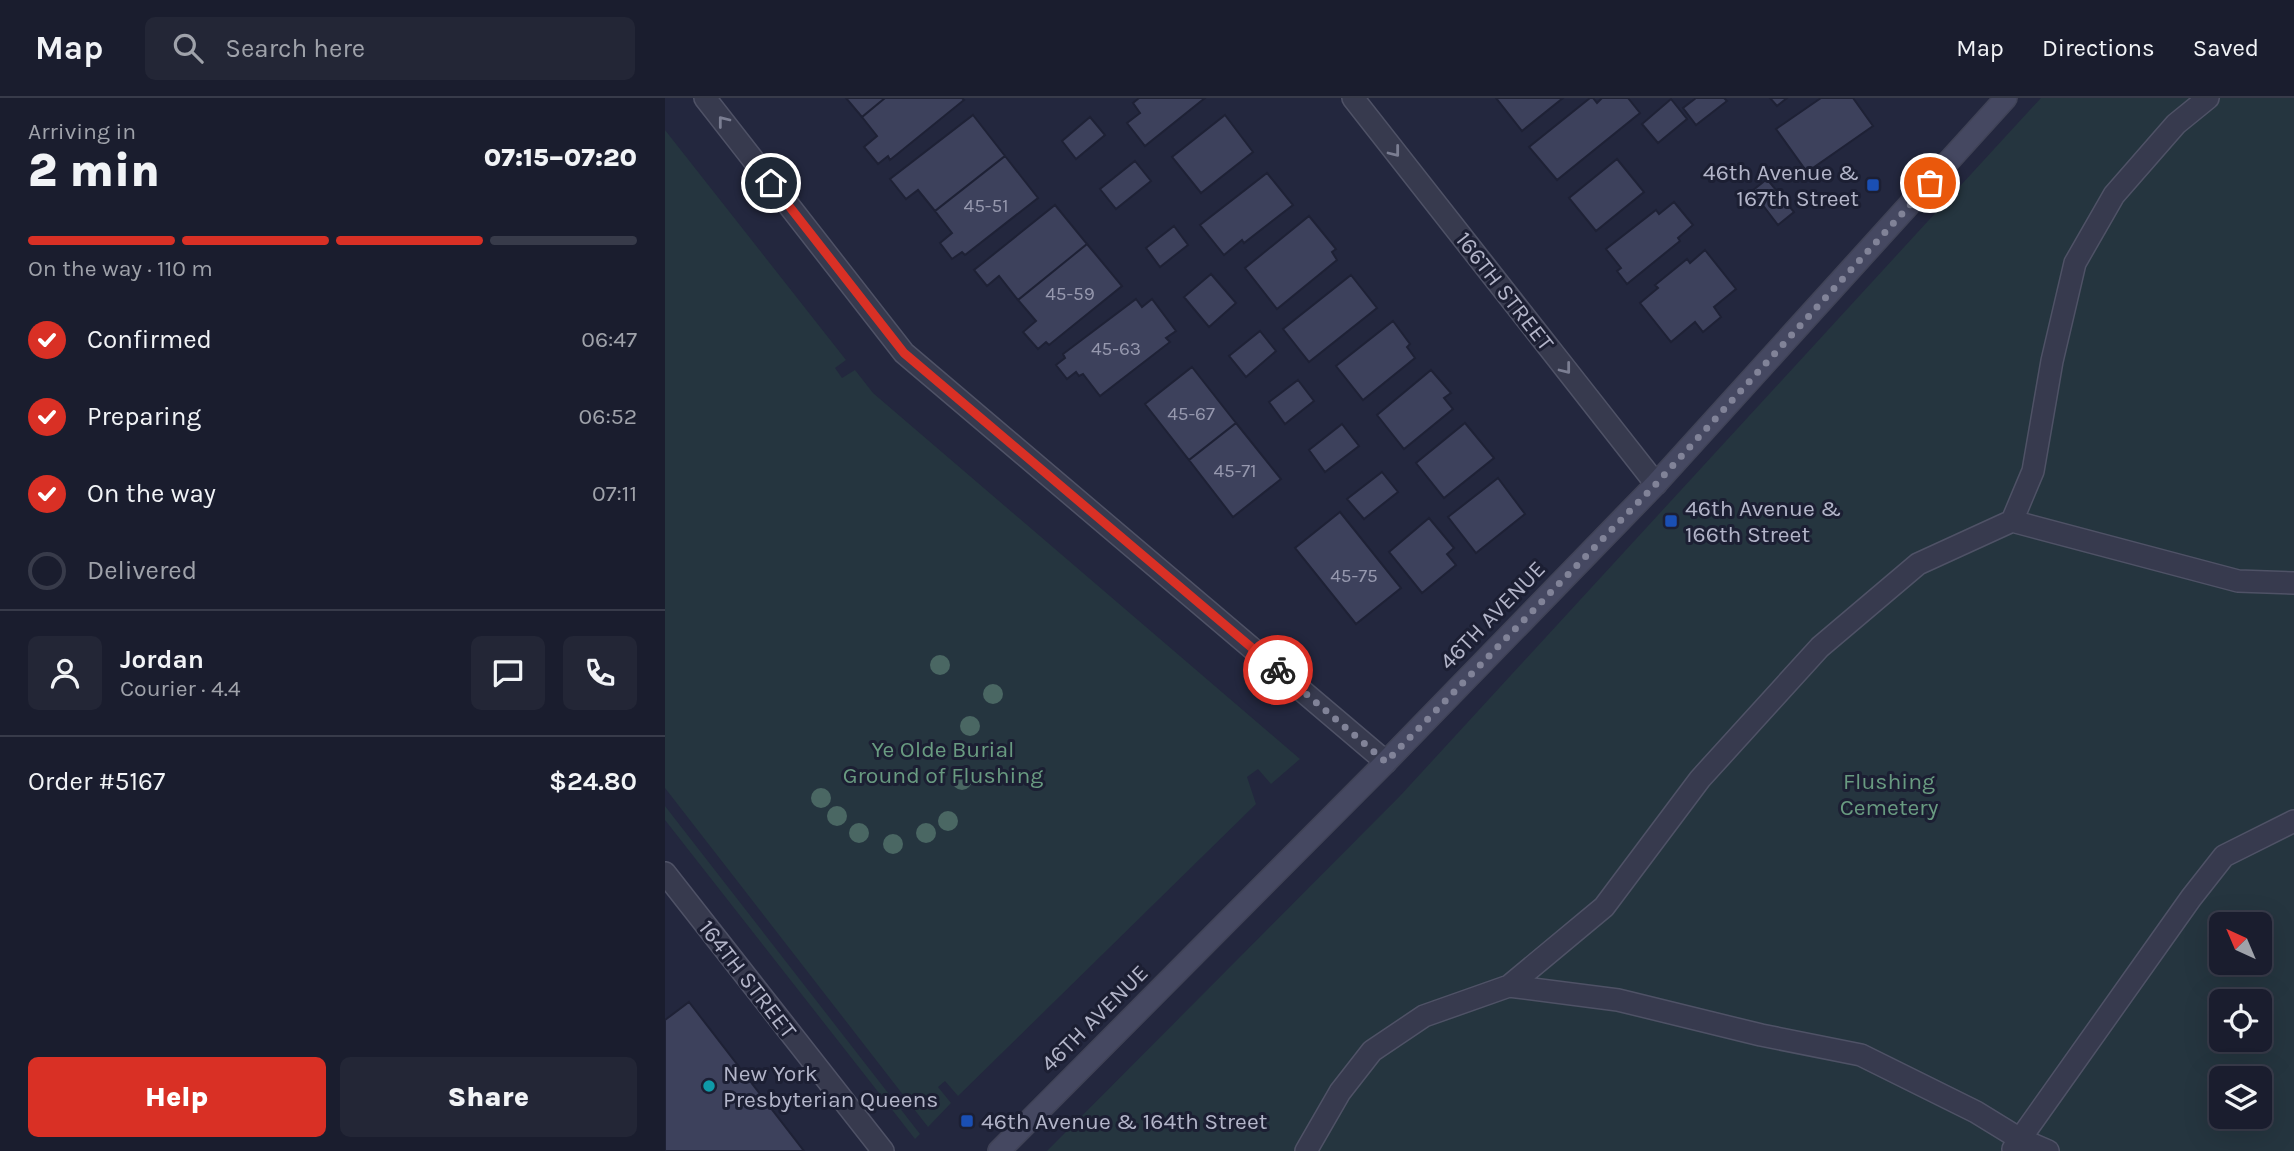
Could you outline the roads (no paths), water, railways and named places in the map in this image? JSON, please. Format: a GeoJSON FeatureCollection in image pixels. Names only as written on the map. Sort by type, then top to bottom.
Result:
{"type":"FeatureCollection","features":[{"type":"Feature","properties":{"kind":"street"},"geometry":{"type":"LineString","coordinates":[[705,98],[904,353],[1386,762]]}},
{"type":"Feature","properties":{"kind":"street","name":"166TH STREET"},"geometry":{"type":"LineString","coordinates":[[1353,98],[1656,484]]}},
{"type":"Feature","properties":{"kind":"street"},"geometry":{"type":"LineString","coordinates":[[2012,521],[2033,471],[2052,361],[2074,263],[2115,195],[2176,124],[2208,98]]}},
{"type":"Feature","properties":{"kind":"street","name":"46TH AVENUE"},"geometry":{"type":"LineString","coordinates":[[999,1151],[1386,762],[1656,484],[2003,99]]}},
{"type":"Feature","properties":{"kind":"street"},"geometry":{"type":"LineString","coordinates":[[1306,1151],[1341,1092],[1372,1051],[1424,1016],[1509,986],[1604,907],[1700,779],[1820,647],[1918,564],[2012,521],[2238,581],[2294,583]]}},
{"type":"Feature","properties":{"kind":"street"},"geometry":{"type":"LineString","coordinates":[[2016,1145],[2191,898],[2224,856],[2294,821]]}},
{"type":"Feature","properties":{"kind":"street","name":"164TH STREET"},"geometry":{"type":"LineString","coordinates":[[665,873],[883,1151]]}},
{"type":"Feature","properties":{"kind":"street"},"geometry":{"type":"LineString","coordinates":[[1509,986],[1618,1000],[1761,1035],[1861,1055],[1976,1112],[2016,1145],[2048,1151]]}},
{"type":"Feature","properties":{"kind":"place","name":"46th Avenue & 167th Street"},"geometry":{"type":"Point","coordinates":[1873,185]}},
{"type":"Feature","properties":{"kind":"place","name":"46th Avenue & 166th Street"},"geometry":{"type":"Point","coordinates":[1671,521]}},
{"type":"Feature","properties":{"kind":"place","name":"New York Presbyterian Queens"},"geometry":{"type":"Point","coordinates":[709,1086]}},
{"type":"Feature","properties":{"kind":"place","name":"46th Avenue & 164th Street"},"geometry":{"type":"Point","coordinates":[967,1121]}},
{"type":"Feature","properties":{"kind":"park label","name":"Ye Olde Burial Ground of Flushing"},"geometry":{"type":"Point","coordinates":[943,762]}},
{"type":"Feature","properties":{"kind":"park label","name":"Flushing Cemetery"},"geometry":{"type":"Point","coordinates":[1889,794]}}]}
